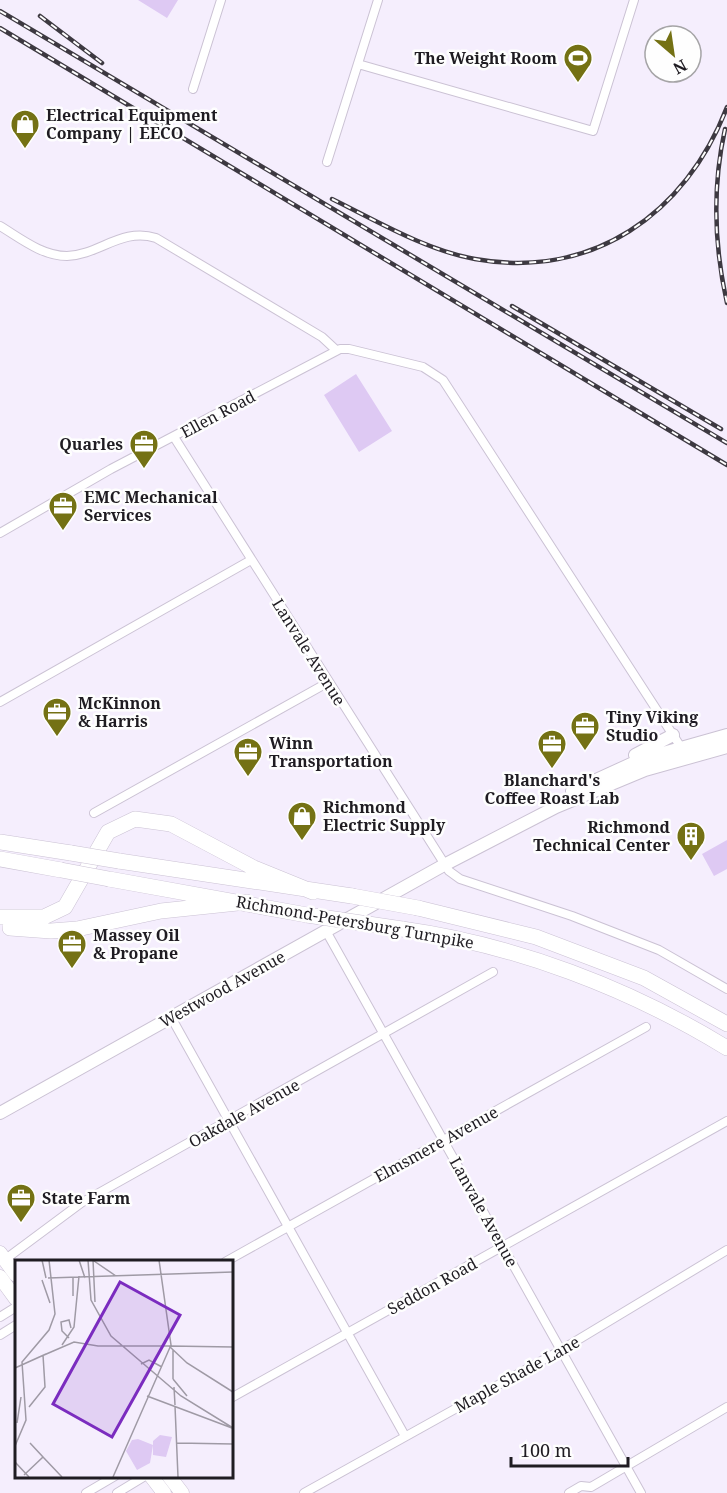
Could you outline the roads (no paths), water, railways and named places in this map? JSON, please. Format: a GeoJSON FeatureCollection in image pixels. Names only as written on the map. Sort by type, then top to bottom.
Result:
{"type":"FeatureCollection","features":[{"type":"Feature","properties":{"kind":"highway"},"geometry":{"type":"LineString","coordinates":[[0,917],[44,917],[65,907],[108,832],[135,819],[171,824],[254,868],[313,892]]}},
{"type":"Feature","properties":{"kind":"highway","name":"Richmond-Petersburg Turnpike"},"geometry":{"type":"LineString","coordinates":[[0,842],[313,892],[352,896],[418,908],[536,937],[644,978],[727,1024]]}},
{"type":"Feature","properties":{"kind":"highway","name":"Richmond-Petersburg Turnpike"},"geometry":{"type":"LineString","coordinates":[[0,859],[247,902],[306,915],[445,935],[524,956],[609,987],[697,1030],[727,1048]]}},
{"type":"Feature","properties":{"kind":"highway"},"geometry":{"type":"LineString","coordinates":[[0,927],[51,931],[77,929],[160,912],[247,902]]}},
{"type":"Feature","properties":{"kind":"main road"},"geometry":{"type":"LineString","coordinates":[[599,777],[674,735]]}},
{"type":"Feature","properties":{"kind":"main road","name":"Westwood Avenue"},"geometry":{"type":"LineString","coordinates":[[0,1113],[444,865],[574,798],[727,735]]}},
{"type":"Feature","properties":{"kind":"main road","name":"Westwood Avenue"},"geometry":{"type":"LineString","coordinates":[[444,865],[451,858],[599,777],[636,761],[727,747]]}},
{"type":"Feature","properties":{"kind":"main road"},"geometry":{"type":"LineString","coordinates":[[2,1258],[15,1274]]}},
{"type":"Feature","properties":{"kind":"main road"},"geometry":{"type":"LineString","coordinates":[[0,1277],[15,1298]]}},
{"type":"Feature","properties":{"kind":"main road"},"geometry":{"type":"LineString","coordinates":[[153,1478],[164,1493]]}},
{"type":"Feature","properties":{"kind":"main road"},"geometry":{"type":"LineString","coordinates":[[171,1478],[182,1493]]}},
{"type":"Feature","properties":{"kind":"street"},"geometry":{"type":"LineString","coordinates":[[193,89],[221,0]]}},
{"type":"Feature","properties":{"kind":"street"},"geometry":{"type":"LineString","coordinates":[[327,162],[378,0]]}},
{"type":"Feature","properties":{"kind":"street"},"geometry":{"type":"LineString","coordinates":[[358,64],[593,131],[634,0]]}},
{"type":"Feature","properties":{"kind":"street"},"geometry":{"type":"LineString","coordinates":[[0,226],[40,250],[61,255],[81,253],[134,235],[156,238],[322,337],[336,350],[349,349],[430,370],[443,380],[684,752]]}},
{"type":"Feature","properties":{"kind":"street","name":"Ellen Road"},"geometry":{"type":"LineString","coordinates":[[0,532],[111,469],[174,438],[336,350]]}},
{"type":"Feature","properties":{"kind":"street","name":"Lanvale Avenue"},"geometry":{"type":"LineString","coordinates":[[174,438],[444,865]]}},
{"type":"Feature","properties":{"kind":"street"},"geometry":{"type":"LineString","coordinates":[[0,702],[251,560]]}},
{"type":"Feature","properties":{"kind":"street"},"geometry":{"type":"LineString","coordinates":[[94,813],[327,683]]}},
{"type":"Feature","properties":{"kind":"street"},"geometry":{"type":"LineString","coordinates":[[444,865],[460,879],[572,916],[659,950],[727,989]]}},
{"type":"Feature","properties":{"kind":"street","name":"Lanvale Avenue"},"geometry":{"type":"LineString","coordinates":[[326,931],[641,1493]]}},
{"type":"Feature","properties":{"kind":"street","name":"Oakdale Avenue"},"geometry":{"type":"LineString","coordinates":[[2,1258],[68,1211],[493,972]]}},
{"type":"Feature","properties":{"kind":"street"},"geometry":{"type":"LineString","coordinates":[[171,1017],[405,1436]]}},
{"type":"Feature","properties":{"kind":"street","name":"Elmsmere Avenue"},"geometry":{"type":"LineString","coordinates":[[229,1260],[646,1027]]}},
{"type":"Feature","properties":{"kind":"street","name":"Seddon Road"},"geometry":{"type":"LineString","coordinates":[[232,1397],[727,1121]]}},
{"type":"Feature","properties":{"kind":"street","name":"Maple Shade Lane"},"geometry":{"type":"LineString","coordinates":[[304,1493],[561,1350],[727,1250]]}},
{"type":"Feature","properties":{"kind":"street"},"geometry":{"type":"LineString","coordinates":[[0,1317],[15,1308]]}},
{"type":"Feature","properties":{"kind":"street"},"geometry":{"type":"LineString","coordinates":[[0,1335],[15,1326]]}},
{"type":"Feature","properties":{"kind":"street"},"geometry":{"type":"LineString","coordinates":[[569,1493],[581,1486],[590,1490],[626,1466],[727,1407]]}},
{"type":"Feature","properties":{"kind":"street"},"geometry":{"type":"LineString","coordinates":[[87,1493],[112,1478]]}},
{"type":"Feature","properties":{"kind":"street"},"geometry":{"type":"LineString","coordinates":[[117,1493],[142,1478]]}},
{"type":"Feature","properties":{"kind":"railway"},"geometry":{"type":"LineString","coordinates":[[0,11],[727,443]]}},
{"type":"Feature","properties":{"kind":"railway"},"geometry":{"type":"LineString","coordinates":[[40,16],[102,63]]}},
{"type":"Feature","properties":{"kind":"railway"},"geometry":{"type":"LineString","coordinates":[[0,28],[727,465]]}},
{"type":"Feature","properties":{"kind":"railway"},"geometry":{"type":"LineString","coordinates":[[332,199],[402,234],[456,255],[518,263],[558,259],[595,248],[630,231],[660,208],[687,179],[709,145],[727,107]]}},
{"type":"Feature","properties":{"kind":"railway"},"geometry":{"type":"LineString","coordinates":[[725,129],[718,173],[716,216],[719,260],[727,303]]}},
{"type":"Feature","properties":{"kind":"railway"},"geometry":{"type":"LineString","coordinates":[[512,306],[721,429]]}},
{"type":"Feature","properties":{"kind":"place","name":"The Weight Room"},"geometry":{"type":"Point","coordinates":[578,84]}},
{"type":"Feature","properties":{"kind":"place","name":"Electrical Equipment Company | EECO"},"geometry":{"type":"Point","coordinates":[25,150]}},
{"type":"Feature","properties":{"kind":"place","name":"Quarles"},"geometry":{"type":"Point","coordinates":[144,470]}},
{"type":"Feature","properties":{"kind":"place","name":"EMC Mechanical Services"},"geometry":{"type":"Point","coordinates":[63,532]}},
{"type":"Feature","properties":{"kind":"place","name":"McKinnon & Harris"},"geometry":{"type":"Point","coordinates":[57,738]}},
{"type":"Feature","properties":{"kind":"place","name":"Tiny Viking Studio"},"geometry":{"type":"Point","coordinates":[585,752]}},
{"type":"Feature","properties":{"kind":"place","name":"Blanchard's Coffee Roast Lab"},"geometry":{"type":"Point","coordinates":[552,770]}},
{"type":"Feature","properties":{"kind":"place","name":"Winn Transportation"},"geometry":{"type":"Point","coordinates":[248,778]}},
{"type":"Feature","properties":{"kind":"place","name":"Richmond Electric Supply"},"geometry":{"type":"Point","coordinates":[302,842]}},
{"type":"Feature","properties":{"kind":"place","name":"Richmond Technical Center"},"geometry":{"type":"Point","coordinates":[691,862]}},
{"type":"Feature","properties":{"kind":"place","name":"Massey Oil & Propane"},"geometry":{"type":"Point","coordinates":[72,970]}},
{"type":"Feature","properties":{"kind":"place","name":"State Farm"},"geometry":{"type":"Point","coordinates":[21,1224]}}]}
